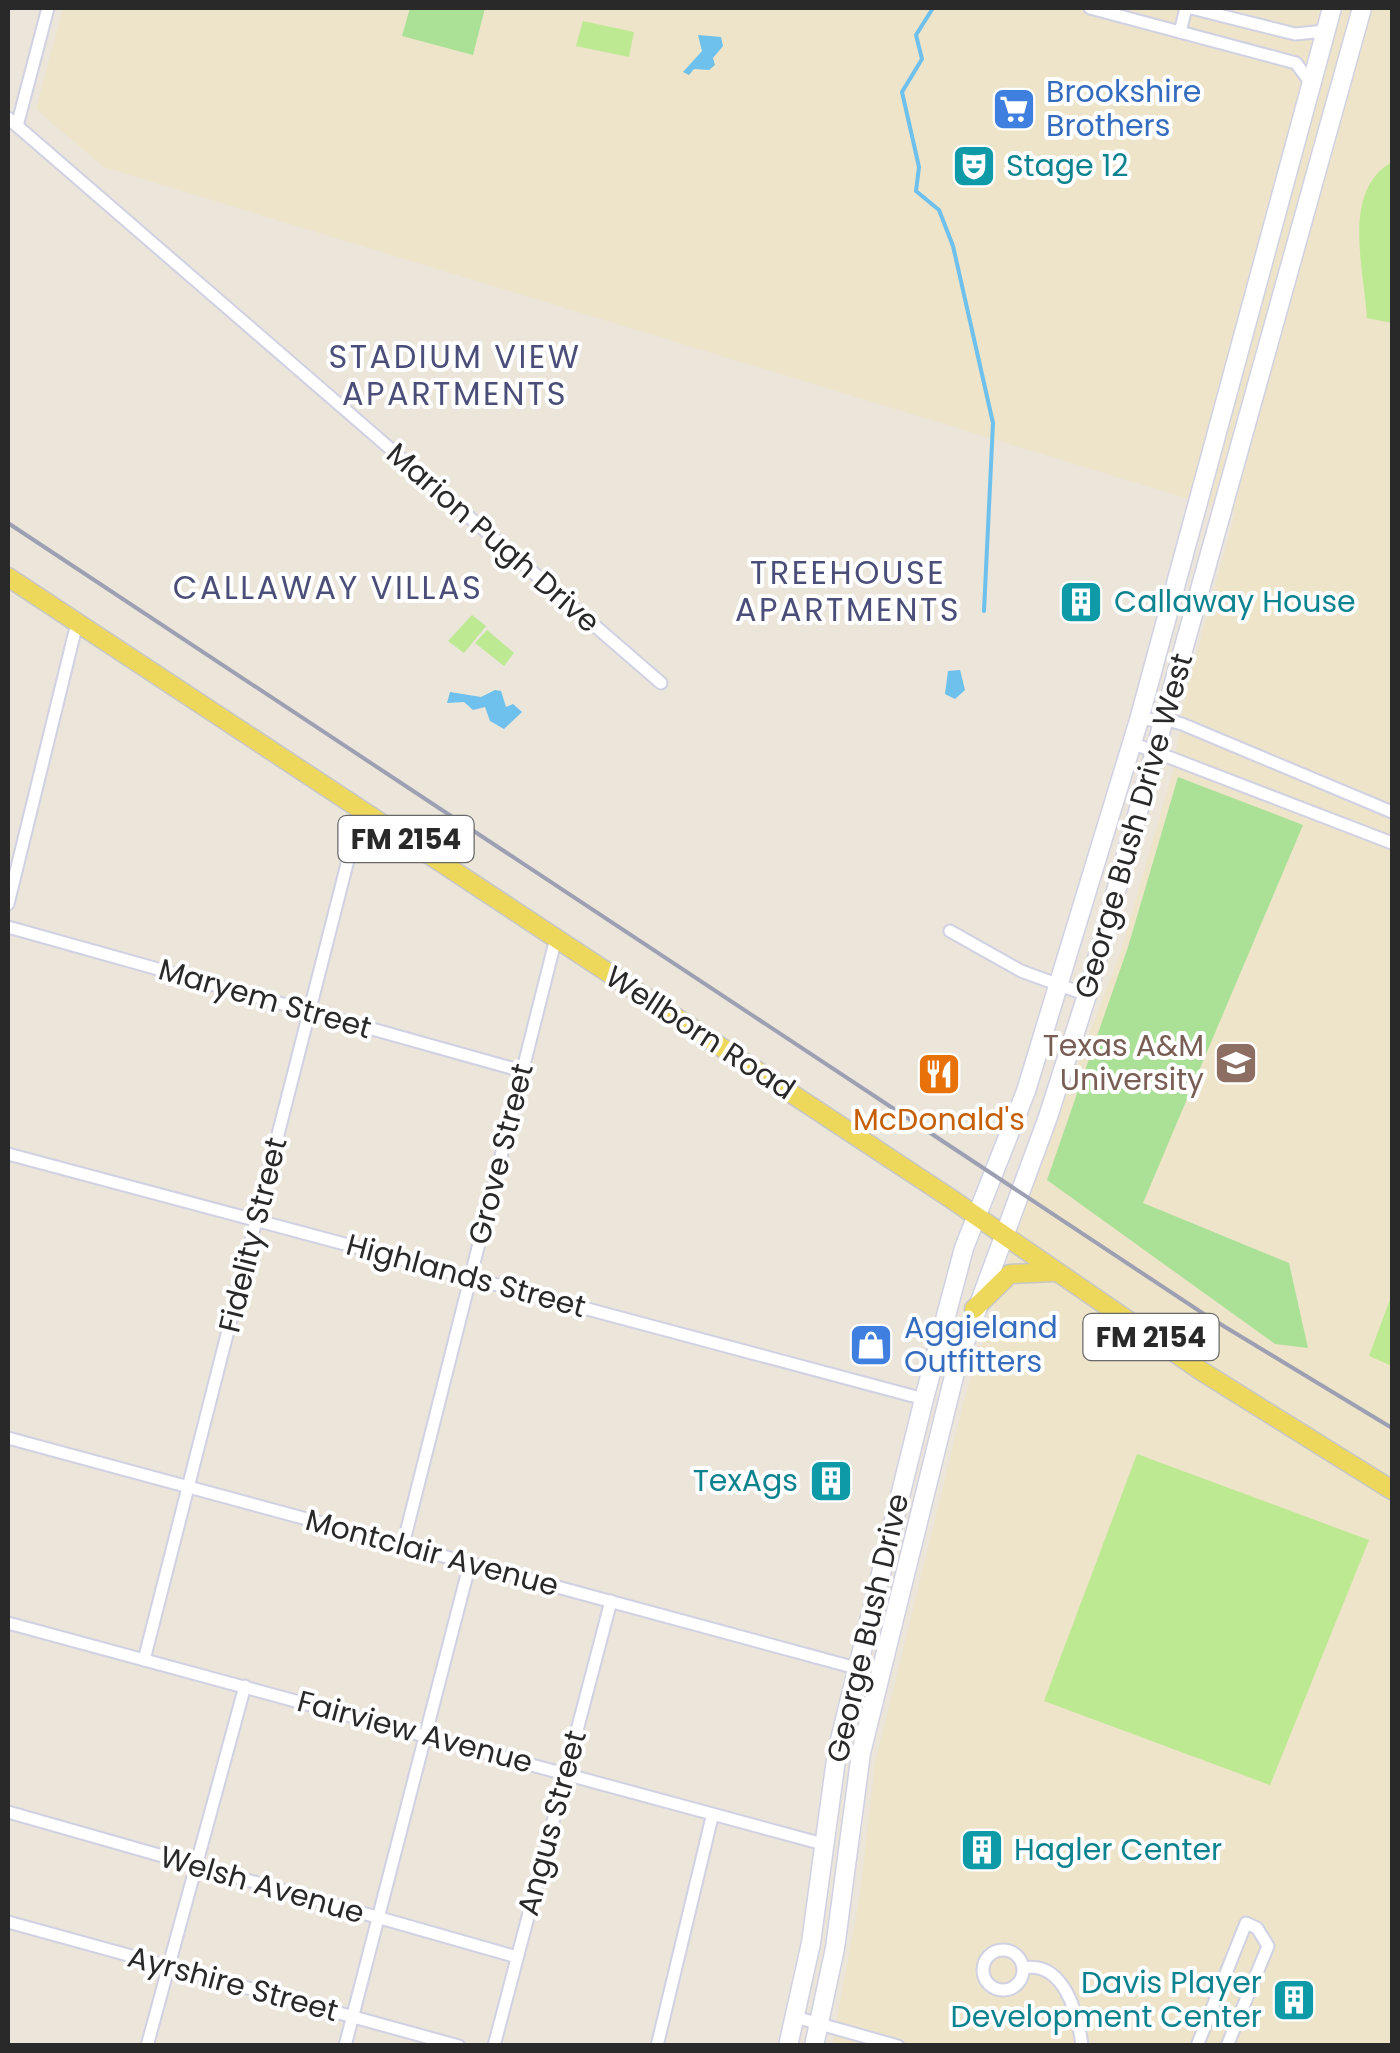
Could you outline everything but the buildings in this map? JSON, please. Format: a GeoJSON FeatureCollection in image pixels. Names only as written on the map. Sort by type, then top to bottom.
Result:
{"type":"FeatureCollection","features":[{"type":"Feature","properties":{"kind":"main road","name":"George Bush Drive West"},"geometry":{"type":"LineString","coordinates":[[977,1216],[1026,1090],[1139,720],[1332,8]]}},
{"type":"Feature","properties":{"kind":"main road","name":"George Bush Drive West"},"geometry":{"type":"LineString","coordinates":[[1003,1235],[1048,1117],[1087,995],[1362,8]]}},
{"type":"Feature","properties":{"kind":"main road"},"geometry":{"type":"LineString","coordinates":[[1268,245],[1277,252],[1260,320],[1268,351]]}},
{"type":"Feature","properties":{"kind":"main road","name":"Wellborn Road"},"geometry":{"type":"LineString","coordinates":[[8,577],[977,1216],[1054,1272],[1326,1452],[1392,1490]]}},
{"type":"Feature","properties":{"kind":"main road","name":"George Bush Drive"},"geometry":{"type":"LineString","coordinates":[[788,2046],[856,1668],[924,1399],[977,1216]]}},
{"type":"Feature","properties":{"kind":"main road","name":"George Bush Drive"},"geometry":{"type":"LineString","coordinates":[[814,2046],[835,1948],[853,1800],[918,1517],[974,1309],[1003,1235]]}},
{"type":"Feature","properties":{"kind":"main road"},"geometry":{"type":"LineString","coordinates":[[974,1309],[1010,1274],[1054,1272]]}},
{"type":"Feature","properties":{"kind":"main road"},"geometry":{"type":"LineString","coordinates":[[853,1800],[843,1787],[865,1677],[856,1668]]}},
{"type":"Feature","properties":{"kind":"street"},"geometry":{"type":"LineString","coordinates":[[12,122],[48,8]]}},
{"type":"Feature","properties":{"kind":"street"},"geometry":{"type":"LineString","coordinates":[[1090,8],[1296,63],[1312,85]]}},
{"type":"Feature","properties":{"kind":"street"},"geometry":{"type":"LineString","coordinates":[[1180,32],[1189,8],[1295,34],[1326,31]]}},
{"type":"Feature","properties":{"kind":"street","name":"Marion Pugh Drive"},"geometry":{"type":"LineString","coordinates":[[12,122],[661,683]]}},
{"type":"Feature","properties":{"kind":"street"},"geometry":{"type":"LineString","coordinates":[[8,904],[77,623]]}},
{"type":"Feature","properties":{"kind":"street"},"geometry":{"type":"LineString","coordinates":[[1139,720],[1164,719],[1392,812]]}},
{"type":"Feature","properties":{"kind":"street"},"geometry":{"type":"LineString","coordinates":[[1132,743],[1392,843]]}},
{"type":"Feature","properties":{"kind":"street","name":"Fidelity Street"},"geometry":{"type":"LineString","coordinates":[[144,1660],[361,810]]}},
{"type":"Feature","properties":{"kind":"street","name":"Maryem Street"},"geometry":{"type":"LineString","coordinates":[[8,928],[522,1071]]}},
{"type":"Feature","properties":{"kind":"street"},"geometry":{"type":"LineString","coordinates":[[950,931],[980,952],[1087,995]]}},
{"type":"Feature","properties":{"kind":"street","name":"Grove Street"},"geometry":{"type":"LineString","coordinates":[[403,1545],[556,938]]}},
{"type":"Feature","properties":{"kind":"street","name":"Highlands Street"},"geometry":{"type":"LineString","coordinates":[[8,1154],[924,1399]]}},
{"type":"Feature","properties":{"kind":"street","name":"Montclair Avenue"},"geometry":{"type":"LineString","coordinates":[[8,1438],[856,1668]]}},
{"type":"Feature","properties":{"kind":"street"},"geometry":{"type":"LineString","coordinates":[[345,2046],[470,1563]]}},
{"type":"Feature","properties":{"kind":"street","name":"Angus Street"},"geometry":{"type":"LineString","coordinates":[[494,2046],[611,1602]]}},
{"type":"Feature","properties":{"kind":"street","name":"Fairview Avenue"},"geometry":{"type":"LineString","coordinates":[[8,1623],[426,1733],[712,1817],[823,1844]]}},
{"type":"Feature","properties":{"kind":"street"},"geometry":{"type":"LineString","coordinates":[[148,2046],[245,1686]]}},
{"type":"Feature","properties":{"kind":"street","name":"Welsh Avenue"},"geometry":{"type":"LineString","coordinates":[[8,1812],[517,1958]]}},
{"type":"Feature","properties":{"kind":"street"},"geometry":{"type":"LineString","coordinates":[[657,2046],[712,1817]]}},
{"type":"Feature","properties":{"kind":"street","name":"Ayrshire Street"},"geometry":{"type":"LineString","coordinates":[[8,1922],[459,2046]]}},
{"type":"Feature","properties":{"kind":"street"},"geometry":{"type":"LineString","coordinates":[[1197,2046],[1246,1924],[1257,1928],[1268,1946],[1227,2046]]}},
{"type":"Feature","properties":{"kind":"street"},"geometry":{"type":"LineString","coordinates":[[1022,1968],[1039,1968],[1058,1978],[1076,2016],[1082,2046]]}},
{"type":"Feature","properties":{"kind":"street"},"geometry":{"type":"LineString","coordinates":[[795,2017],[898,2046]]}},
{"type":"Feature","properties":{"kind":"shaded area","name":"Texas A&M University"},"geometry":{"type":"Polygon","coordinates":[[[63,8],[1392,8],[1392,2045],[832,2045],[860,1895],[875,1764],[965,1397],[1036,1174],[1121,951],[1173,771],[1186,693],[1235,513],[104,167],[36,109],[63,8]]]}},
{"type":"Feature","properties":{"kind":"green space"},"geometry":{"type":"Polygon","coordinates":[[[410,8],[485,8],[473,55],[402,36],[410,8]]]}},
{"type":"Feature","properties":{"kind":"green space"},"geometry":{"type":"Polygon","coordinates":[[[583,21],[634,32],[629,57],[576,46],[583,21]]]}},
{"type":"Feature","properties":{"kind":"green space"},"geometry":{"type":"Polygon","coordinates":[[[1392,162],[1392,323],[1367,318],[1359,232],[1366,192],[1376,175],[1392,162]]]}},
{"type":"Feature","properties":{"kind":"green space"},"geometry":{"type":"Polygon","coordinates":[[[472,615],[486,626],[464,653],[448,641],[472,615]]]}},
{"type":"Feature","properties":{"kind":"green space"},"geometry":{"type":"Polygon","coordinates":[[[487,630],[514,653],[504,666],[475,643],[487,630]]]}},
{"type":"Feature","properties":{"kind":"green space"},"geometry":{"type":"Polygon","coordinates":[[[1178,777],[1303,825],[1143,1203],[1289,1263],[1308,1348],[1275,1344],[1047,1180],[1128,947],[1178,777]]]}},
{"type":"Feature","properties":{"kind":"green space"},"geometry":{"type":"Polygon","coordinates":[[[1392,1294],[1392,1366],[1369,1356],[1392,1294]]]}},
{"type":"Feature","properties":{"kind":"green space"},"geometry":{"type":"Polygon","coordinates":[[[1137,1454],[1369,1540],[1270,1785],[1044,1701],[1137,1454]]]}},
{"type":"Feature","properties":{"kind":"water"},"geometry":{"type":"Polygon","coordinates":[[[698,35],[721,37],[723,46],[713,58],[715,65],[709,70],[694,69],[689,75],[683,72],[702,51],[698,35]]]}},
{"type":"Feature","properties":{"kind":"water"},"geometry":{"type":"Polygon","coordinates":[[[960,670],[965,690],[955,699],[945,694],[948,671],[960,670]]]}},
{"type":"Feature","properties":{"kind":"water"},"geometry":{"type":"Polygon","coordinates":[[[501,691],[506,707],[513,704],[522,712],[504,729],[490,721],[485,707],[473,710],[464,702],[447,703],[450,692],[481,697],[501,691]]]}},
{"type":"Feature","properties":{"kind":"waterway"},"geometry":{"type":"LineString","coordinates":[[933,8],[916,35],[922,59],[902,92],[919,167],[916,191],[939,210],[953,246],[993,423],[984,611]]}},
{"type":"Feature","properties":{"kind":"railway"},"geometry":{"type":"LineString","coordinates":[[8,523],[1207,1316],[1392,1428]]}},
{"type":"Feature","properties":{"kind":"place","name":"Brookshire Brothers"},"geometry":{"type":"Point","coordinates":[1014,109]}},
{"type":"Feature","properties":{"kind":"place","name":"Stage 12"},"geometry":{"type":"Point","coordinates":[974,166]}},
{"type":"Feature","properties":{"kind":"place","name":"Callaway House"},"geometry":{"type":"Point","coordinates":[1081,602]}},
{"type":"Feature","properties":{"kind":"place","name":"Texas A&M University"},"geometry":{"type":"Point","coordinates":[1236,1063]}},
{"type":"Feature","properties":{"kind":"place","name":"McDonald's"},"geometry":{"type":"Point","coordinates":[939,1074]}},
{"type":"Feature","properties":{"kind":"place","name":"Aggieland Outfitters"},"geometry":{"type":"Point","coordinates":[871,1345]}},
{"type":"Feature","properties":{"kind":"place","name":"TexAgs"},"geometry":{"type":"Point","coordinates":[831,1481]}},
{"type":"Feature","properties":{"kind":"place","name":"Hagler Center"},"geometry":{"type":"Point","coordinates":[982,1850]}},
{"type":"Feature","properties":{"kind":"place","name":"Davis Player Development Center"},"geometry":{"type":"Point","coordinates":[1294,2000]}},
{"type":"Feature","properties":{"kind":"district","name":"STADIUM VIEW APARTMENTS"},"geometry":{"type":"Point","coordinates":[455,376]}},
{"type":"Feature","properties":{"kind":"district","name":"CALLAWAY VILLAS"},"geometry":{"type":"Point","coordinates":[328,588]}},
{"type":"Feature","properties":{"kind":"district","name":"TREEHOUSE APARTMENTS"},"geometry":{"type":"Point","coordinates":[848,592]}}]}
